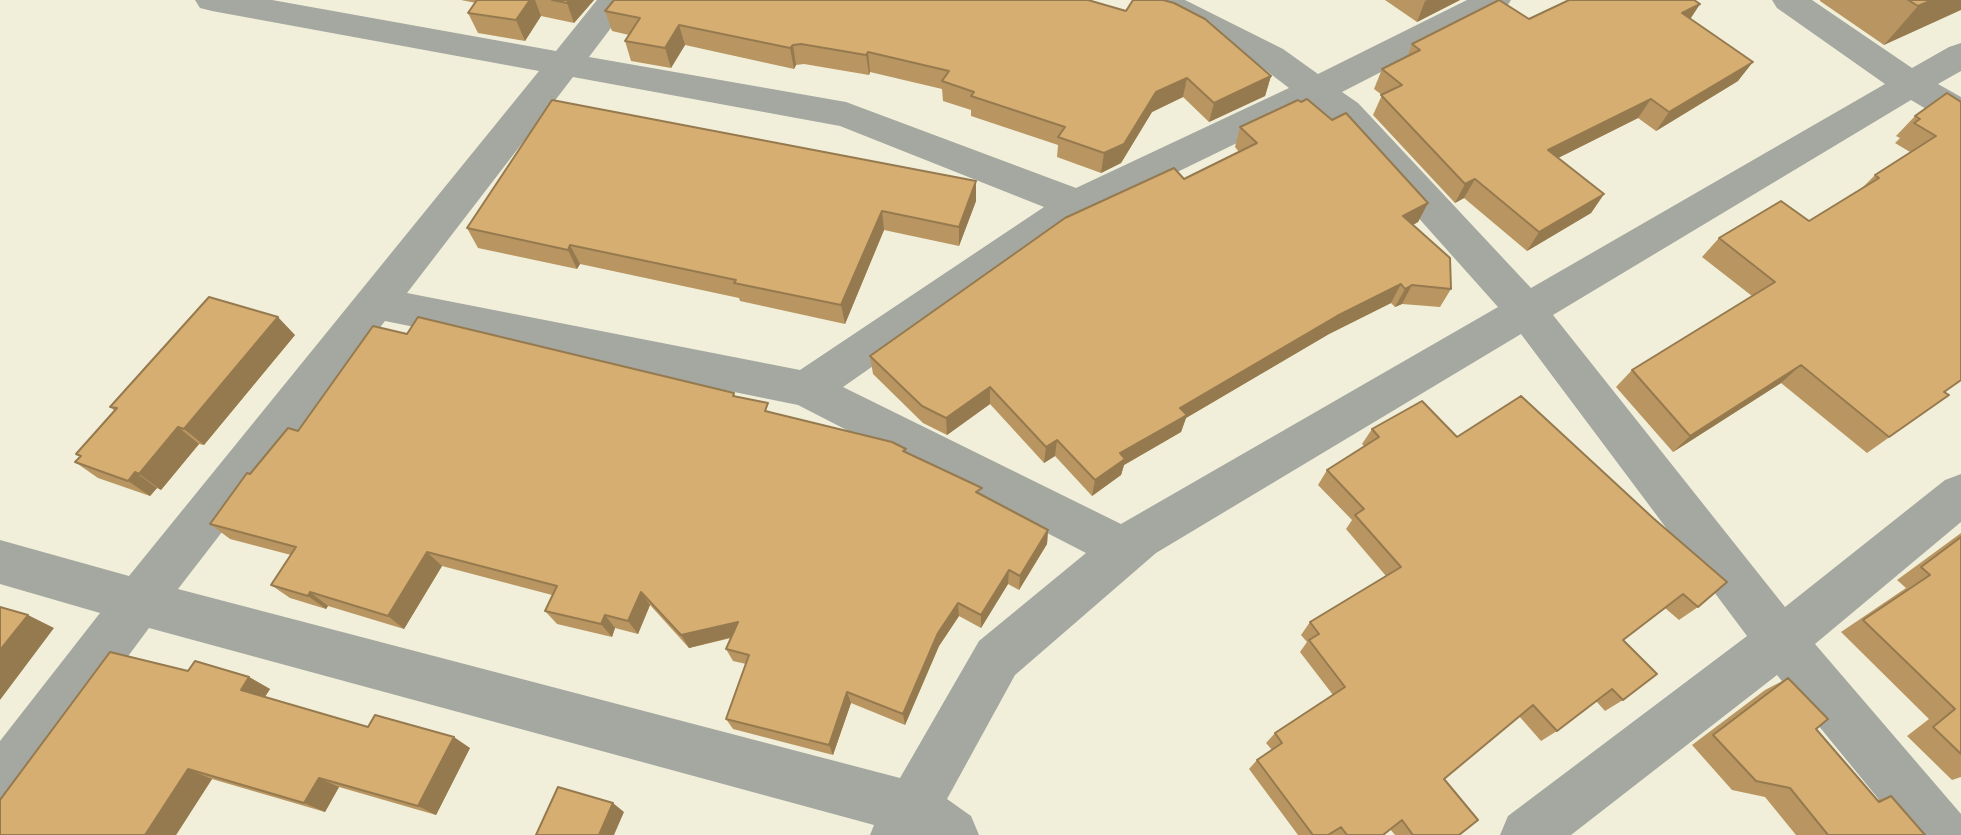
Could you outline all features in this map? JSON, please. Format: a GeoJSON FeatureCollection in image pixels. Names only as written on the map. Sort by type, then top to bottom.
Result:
{"type":"FeatureCollection","features":[{"type":"Feature","properties":{"kind":"street"},"geometry":{"type":"LineString","coordinates":[[212,0],[846,115],[1077,204]]}},
{"type":"Feature","properties":{"kind":"street"},"geometry":{"type":"LineString","coordinates":[[0,784],[139,602],[615,0]]}},
{"type":"Feature","properties":{"kind":"street"},"geometry":{"type":"LineString","coordinates":[[1158,0],[1271,57],[1345,112],[1525,309],[1781,641],[1943,835]]}},
{"type":"Feature","properties":{"kind":"street"},"geometry":{"type":"LineString","coordinates":[[1789,0],[1910,84],[1961,113]]}},
{"type":"Feature","properties":{"kind":"street"},"geometry":{"type":"LineString","coordinates":[[806,389],[1077,204],[1316,90],[1487,1]]}},
{"type":"Feature","properties":{"kind":"street"},"geometry":{"type":"LineString","coordinates":[[0,562],[920,826],[997,658],[1125,549],[1152,530],[1525,309],[1961,55]]}},
{"type":"Feature","properties":{"kind":"street"},"geometry":{"type":"LineString","coordinates":[[377,303],[806,389],[1125,549]]}},
{"type":"Feature","properties":{"kind":"street"},"geometry":{"type":"LineString","coordinates":[[1527,835],[1781,641],[1961,494]]}},
{"type":"Feature","properties":{"kind":"building"},"geometry":{"type":"Polygon","coordinates":[[[477,0],[530,0],[516,20],[468,13],[477,0]]]}},
{"type":"Feature","properties":{"kind":"building"},"geometry":{"type":"Polygon","coordinates":[[[614,0],[1088,0],[1126,11],[1133,0],[1163,0],[1205,19],[1271,76],[1214,103],[1187,78],[1156,92],[1124,144],[1104,153],[1058,137],[1065,127],[971,96],[974,92],[942,81],[949,71],[868,52],[866,55],[801,44],[790,48],[679,25],[665,48],[625,41],[640,18],[605,11],[614,0]]]}},
{"type":"Feature","properties":{"kind":"building"},"geometry":{"type":"Polygon","coordinates":[[[1499,0],[1529,19],[1569,0],[1694,0],[1700,4],[1682,13],[1753,62],[1669,112],[1651,99],[1548,150],[1604,194],[1539,232],[1475,179],[1465,184],[1381,95],[1402,85],[1382,69],[1420,50],[1412,44],[1499,0]]]}},
{"type":"Feature","properties":{"kind":"building"},"geometry":{"type":"Polygon","coordinates":[[[1908,0],[1932,0],[1918,6],[1908,0]]]}},
{"type":"Feature","properties":{"kind":"building"},"geometry":{"type":"Polygon","coordinates":[[[1947,93],[1961,102],[1961,380],[1944,392],[1949,395],[1889,437],[1801,365],[1690,436],[1632,370],[1775,282],[1719,238],[1781,201],[1809,221],[1879,178],[1875,175],[1936,136],[1914,123],[1920,119],[1915,116],[1947,93]]]}},
{"type":"Feature","properties":{"kind":"building"},"geometry":{"type":"Polygon","coordinates":[[[1307,99],[1332,120],[1346,113],[1428,203],[1403,216],[1450,258],[1451,289],[1412,285],[1405,289],[1401,284],[1337,316],[1180,408],[1187,415],[1120,453],[1125,459],[1095,480],[1057,440],[1046,447],[990,387],[946,418],[922,406],[870,356],[1065,218],[1174,168],[1184,179],[1257,143],[1240,127],[1298,100],[1307,99]]]}},
{"type":"Feature","properties":{"kind":"building"},"geometry":{"type":"Polygon","coordinates":[[[552,100],[976,181],[959,227],[882,211],[841,305],[570,245],[568,250],[467,228],[552,100]]]}},
{"type":"Feature","properties":{"kind":"building"},"geometry":{"type":"Polygon","coordinates":[[[209,297],[278,317],[184,429],[178,427],[139,474],[135,472],[128,481],[75,462],[81,456],[76,454],[117,408],[110,407],[209,297]]]}},
{"type":"Feature","properties":{"kind":"building"},"geometry":{"type":"Polygon","coordinates":[[[418,317],[734,393],[733,396],[768,403],[765,411],[892,442],[906,449],[903,451],[982,488],[976,492],[1048,530],[1020,576],[1009,570],[981,615],[958,603],[938,633],[903,714],[847,692],[829,745],[726,719],[749,655],[726,649],[738,622],[681,635],[641,592],[628,621],[605,615],[601,624],[545,611],[557,586],[427,552],[388,616],[310,592],[308,596],[271,585],[296,547],[210,524],[247,473],[250,474],[288,428],[298,431],[373,326],[407,334],[418,317]]]}},
{"type":"Feature","properties":{"kind":"building"},"geometry":{"type":"Polygon","coordinates":[[[1521,396],[1727,582],[1698,607],[1683,594],[1623,640],[1657,674],[1623,700],[1612,689],[1557,731],[1533,705],[1444,779],[1478,820],[1459,835],[1413,835],[1402,820],[1383,835],[1347,835],[1341,827],[1328,835],[1313,835],[1257,760],[1282,743],[1275,733],[1345,687],[1309,640],[1319,634],[1310,622],[1401,567],[1355,515],[1364,509],[1327,470],[1379,437],[1372,429],[1422,401],[1457,437],[1521,396]]]}},
{"type":"Feature","properties":{"kind":"building"},"geometry":{"type":"Polygon","coordinates":[[[1961,537],[1961,754],[1933,727],[1955,709],[1863,620],[1930,575],[1921,567],[1961,537]]]}},
{"type":"Feature","properties":{"kind":"building"},"geometry":{"type":"Polygon","coordinates":[[[0,607],[28,615],[0,650],[0,607]]]}},
{"type":"Feature","properties":{"kind":"building"},"geometry":{"type":"Polygon","coordinates":[[[110,652],[188,671],[195,661],[249,677],[241,690],[368,727],[375,715],[454,737],[418,806],[319,778],[304,803],[188,769],[145,835],[0,835],[0,800],[110,652]]]}},
{"type":"Feature","properties":{"kind":"building"},"geometry":{"type":"Polygon","coordinates":[[[1788,678],[1828,719],[1816,729],[1879,802],[1891,796],[1925,835],[1828,835],[1790,788],[1756,781],[1713,735],[1788,678]]]}},
{"type":"Feature","properties":{"kind":"building"},"geometry":{"type":"Polygon","coordinates":[[[558,787],[613,803],[599,835],[536,835],[558,787]]]}}]}
